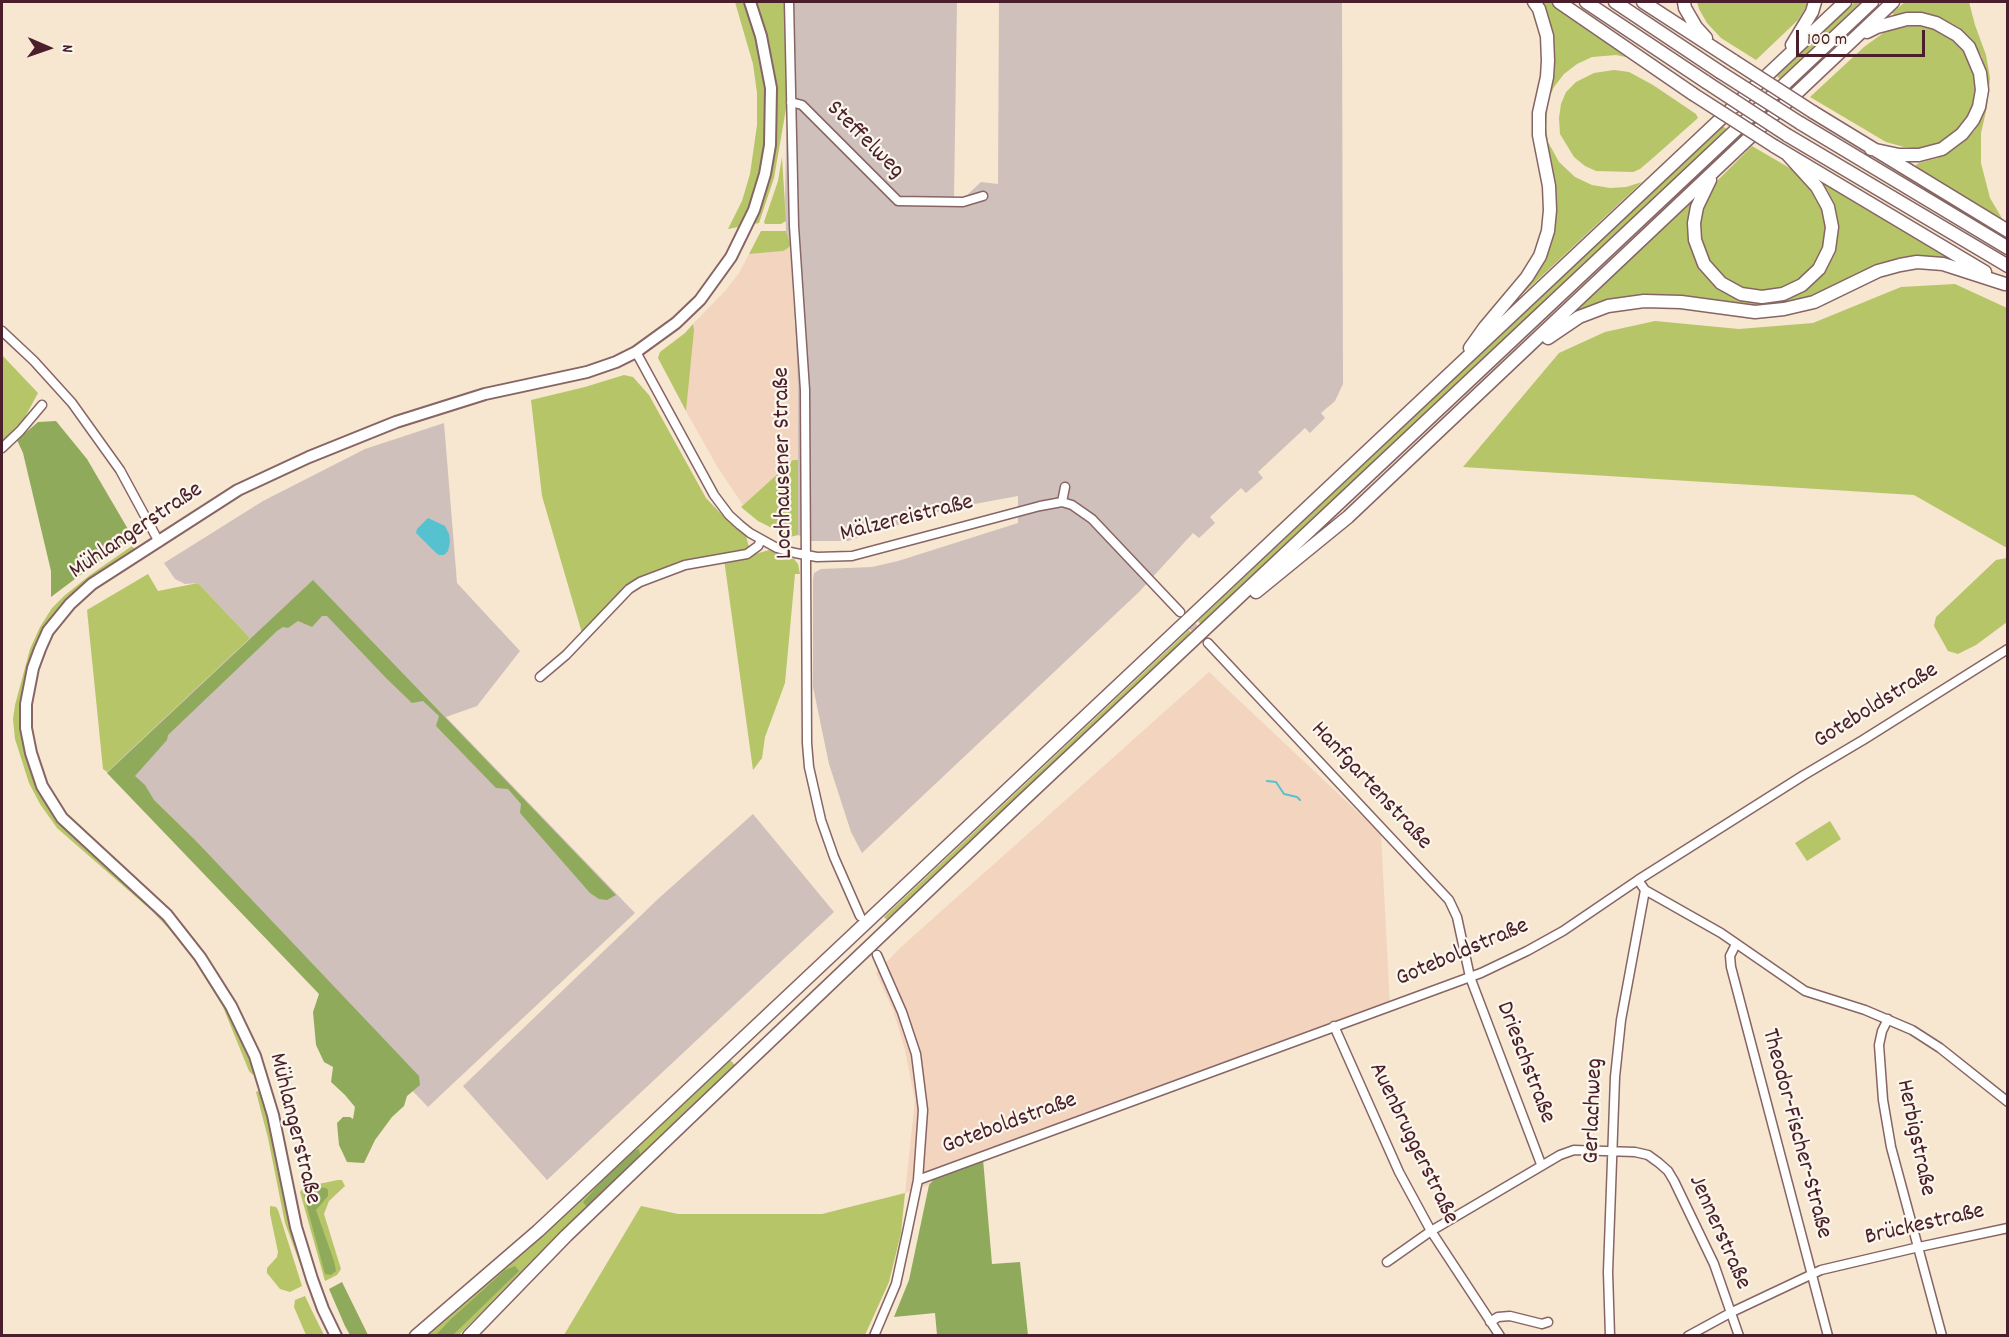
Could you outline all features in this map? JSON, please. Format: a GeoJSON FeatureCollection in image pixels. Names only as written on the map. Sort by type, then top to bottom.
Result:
{"type":"FeatureCollection","features":[{"type":"Feature","properties":{"kind":"highway"},"geometry":{"type":"LineString","coordinates":[[1454,370],[1485,327],[1527,277],[1540,255],[1548,231],[1549,186],[1539,135],[1539,113],[1548,61],[1546,36],[1539,9],[1534,2]]}},
{"type":"Feature","properties":{"kind":"highway"},"geometry":{"type":"LineString","coordinates":[[1559,2],[1693,94],[1774,146],[2006,285]]}},
{"type":"Feature","properties":{"kind":"highway"},"geometry":{"type":"LineString","coordinates":[[1586,2],[1787,135],[2007,266]]}},
{"type":"Feature","properties":{"kind":"highway"},"geometry":{"type":"LineString","coordinates":[[1615,2],[1800,123],[2007,248]]}},
{"type":"Feature","properties":{"kind":"highway"},"geometry":{"type":"LineString","coordinates":[[1643,2],[1871,149],[1930,182],[2007,231]]}},
{"type":"Feature","properties":{"kind":"highway"},"geometry":{"type":"LineString","coordinates":[[1684,2],[1696,27],[1719,52]]}},
{"type":"Feature","properties":{"kind":"highway"},"geometry":{"type":"LineString","coordinates":[[1780,63],[1812,12],[1815,2]]}},
{"type":"Feature","properties":{"kind":"highway"},"geometry":{"type":"LineString","coordinates":[[416,1335],[538,1231],[1845,2]]}},
{"type":"Feature","properties":{"kind":"highway"},"geometry":{"type":"LineString","coordinates":[[469,1335],[566,1236],[687,1119],[1872,2]]}},
{"type":"Feature","properties":{"kind":"highway"},"geometry":{"type":"LineString","coordinates":[[1238,598],[1254,594],[1348,517],[1893,2]]}},
{"type":"Feature","properties":{"kind":"highway"},"geometry":{"type":"LineString","coordinates":[[1852,40],[1892,22],[1907,18],[1921,19],[1936,23],[1957,35],[1969,47],[1980,73],[1982,90],[1979,107],[1973,120],[1962,134],[1942,149],[1919,155],[1899,155],[1871,149]]}},
{"type":"Feature","properties":{"kind":"highway"},"geometry":{"type":"LineString","coordinates":[[1714,171],[1697,207],[1694,223],[1695,240],[1704,264],[1721,283],[1741,294],[1762,297],[1783,294],[1802,285],[1819,269],[1829,249],[1832,227],[1828,207],[1817,188],[1787,154]]}},
{"type":"Feature","properties":{"kind":"highway"},"geometry":{"type":"LineString","coordinates":[[1526,349],[1537,347],[1557,330],[1579,317],[1608,306],[1644,301],[1681,302],[1755,312],[1784,309],[1814,302],[1878,271],[1917,262],[1943,264],[2006,285]]}},
{"type":"Feature","properties":{"kind":"main road","name":"Mühlangerstraße"},"geometry":{"type":"LineString","coordinates":[[336,1335],[316,1289],[296,1227],[263,1079],[255,1056],[231,1006],[200,957],[167,915],[62,818],[42,786],[31,753],[26,728],[29,686],[40,649],[48,631],[70,604],[92,584],[238,490],[370,431],[485,394],[587,372],[616,362],[636,352],[676,323],[700,300],[731,257],[754,210],[765,174],[770,145],[771,88],[767,62],[750,2]]}},
{"type":"Feature","properties":{"kind":"street","name":"Lochhausener Straße"},"geometry":{"type":"LineString","coordinates":[[789,2],[795,226],[805,390],[805,694],[809,766],[828,840],[860,916]]}},
{"type":"Feature","properties":{"kind":"street","name":"Steffelweg"},"geometry":{"type":"LineString","coordinates":[[791,102],[802,105],[898,201],[963,202],[983,196]]}},
{"type":"Feature","properties":{"kind":"street"},"geometry":{"type":"LineString","coordinates":[[2,331],[34,361],[72,403],[120,470],[159,542]]}},
{"type":"Feature","properties":{"kind":"street","name":"Mälzereistraße"},"geometry":{"type":"LineString","coordinates":[[636,352],[714,495],[729,515],[750,533],[777,548],[806,556],[831,558],[852,556],[1062,501]]}},
{"type":"Feature","properties":{"kind":"street"},"geometry":{"type":"LineString","coordinates":[[2,448],[42,405]]}},
{"type":"Feature","properties":{"kind":"street"},"geometry":{"type":"LineString","coordinates":[[1065,488],[1062,501],[1083,511],[1092,519],[1180,612]]}},
{"type":"Feature","properties":{"kind":"street"},"geometry":{"type":"LineString","coordinates":[[540,677],[566,656],[619,599],[640,582],[684,565],[747,554],[758,546],[761,540]]}},
{"type":"Feature","properties":{"kind":"street","name":"Hanfgartenstraße"},"geometry":{"type":"LineString","coordinates":[[1208,643],[1449,900],[1457,917],[1470,976]]}},
{"type":"Feature","properties":{"kind":"street","name":"Goteboldstraße"},"geometry":{"type":"LineString","coordinates":[[918,1180],[1470,976],[1536,946],[2007,649]]}},
{"type":"Feature","properties":{"kind":"street"},"geometry":{"type":"LineString","coordinates":[[1638,880],[1645,890],[1721,933],[1805,991],[1888,1019],[1912,1030],[1940,1048],[2007,1102]]}},
{"type":"Feature","properties":{"kind":"street","name":"Gerlachweg"},"geometry":{"type":"LineString","coordinates":[[1610,1335],[1608,1272],[1617,1051],[1620,1020],[1645,890]]}},
{"type":"Feature","properties":{"kind":"street","name":"Theodor-Fischer-Straße"},"geometry":{"type":"LineString","coordinates":[[1736,944],[1730,956],[1731,966],[1828,1335]]}},
{"type":"Feature","properties":{"kind":"street"},"geometry":{"type":"LineString","coordinates":[[874,1335],[896,1284],[918,1180],[923,1110],[920,1075],[909,1033],[877,955]]}},
{"type":"Feature","properties":{"kind":"street","name":"Drieschstraße"},"geometry":{"type":"LineString","coordinates":[[1470,976],[1541,1164]]}},
{"type":"Feature","properties":{"kind":"street","name":"Herbigstraße"},"geometry":{"type":"LineString","coordinates":[[1888,1019],[1879,1045],[1883,1100],[1891,1146],[1942,1335]]}},
{"type":"Feature","properties":{"kind":"street","name":"Auenbruggerstraße"},"geometry":{"type":"LineString","coordinates":[[1334,1026],[1398,1172],[1431,1231],[1500,1335]]}},
{"type":"Feature","properties":{"kind":"street","name":"Jennerstraße"},"geometry":{"type":"LineString","coordinates":[[1387,1262],[1431,1231],[1541,1164],[1574,1149],[1635,1152],[1648,1155],[1668,1171],[1707,1247],[1739,1335]]}},
{"type":"Feature","properties":{"kind":"street","name":"Brückestraße"},"geometry":{"type":"LineString","coordinates":[[1688,1335],[1821,1270],[2007,1228]]}},
{"type":"Feature","properties":{"kind":"street"},"geometry":{"type":"LineString","coordinates":[[1490,1322],[1498,1317],[1510,1316],[1542,1324],[1548,1322]]}},
{"type":"Feature","properties":{"kind":"shaded area"},"geometry":{"type":"Polygon","coordinates":[[[785,2],[957,2],[954,197],[965,197],[981,182],[998,184],[999,2],[1342,2],[1343,384],[1335,401],[1321,413],[1325,418],[1310,433],[1305,428],[1258,472],[1263,478],[1246,493],[1241,488],[1210,517],[1215,523],[1199,538],[1193,533],[1139,592],[862,853],[851,832],[829,764],[813,687],[814,573],[821,569],[872,567],[898,561],[1018,523],[1018,496],[947,509],[848,541],[812,541],[798,535],[798,389],[791,245],[786,231],[785,198],[787,103],[785,2]]]}},
{"type":"Feature","properties":{"kind":"shaded area"},"geometry":{"type":"Polygon","coordinates":[[[791,245],[798,389],[798,460],[793,460],[743,505],[718,468],[686,411],[693,324],[725,291],[739,273],[749,254],[783,251],[791,245]]]}},
{"type":"Feature","properties":{"kind":"shaded area"},"geometry":{"type":"Polygon","coordinates":[[[444,423],[457,583],[520,651],[477,706],[446,717],[635,913],[428,1107],[107,772],[250,638],[198,583],[185,584],[175,579],[164,563],[263,501],[365,449],[444,423]]]}},
{"type":"Feature","properties":{"kind":"shaded area"},"geometry":{"type":"Polygon","coordinates":[[[1209,672],[1381,834],[1390,1007],[1097,1119],[936,1177],[929,1185],[905,1193],[915,1101],[905,1050],[893,1010],[876,973],[900,948],[1209,672]]]}},
{"type":"Feature","properties":{"kind":"shaded area"},"geometry":{"type":"Polygon","coordinates":[[[753,814],[834,912],[547,1180],[463,1086],[658,899],[753,814]]]}},
{"type":"Feature","properties":{"kind":"green space"},"geometry":{"type":"Polygon","coordinates":[[[735,2],[785,2],[787,103],[774,178],[759,223],[728,229],[742,201],[750,174],[757,125],[757,93],[753,64],[735,2]]]}},
{"type":"Feature","properties":{"kind":"green space"},"geometry":{"type":"Polygon","coordinates":[[[1538,2],[1551,2],[1635,59],[1616,55],[1592,57],[1577,64],[1564,74],[1554,87],[1548,100],[1546,127],[1548,142],[1559,162],[1575,177],[1592,185],[1610,188],[1626,187],[1642,182],[1513,303],[1549,241],[1544,128],[1546,100],[1538,2]]]}},
{"type":"Feature","properties":{"kind":"green space"},"geometry":{"type":"Polygon","coordinates":[[[1697,2],[1809,2],[1798,20],[1756,60],[1721,38],[1707,23],[1697,2]]]}},
{"type":"Feature","properties":{"kind":"green space"},"geometry":{"type":"Polygon","coordinates":[[[1855,2],[1862,2],[1780,79],[1777,76],[1855,2]]]}},
{"type":"Feature","properties":{"kind":"green space"},"geometry":{"type":"Polygon","coordinates":[[[1905,2],[1969,2],[1986,55],[1990,78],[1987,107],[1981,133],[1981,163],[1990,198],[2003,220],[1916,169],[1919,163],[1938,158],[1954,149],[1975,130],[1986,104],[1988,85],[1982,57],[1960,28],[1942,18],[1920,13],[1894,15],[1892,13],[1905,2]]]}},
{"type":"Feature","properties":{"kind":"green space"},"geometry":{"type":"Polygon","coordinates":[[[1914,25],[1936,29],[1957,42],[1966,53],[1975,78],[1975,97],[1970,115],[1958,132],[1942,143],[1920,149],[1904,147],[1886,142],[1810,97],[1864,47],[1886,31],[1914,25]]]}},
{"type":"Feature","properties":{"kind":"green space"},"geometry":{"type":"Polygon","coordinates":[[[1614,70],[1629,72],[1653,85],[1696,114],[1698,118],[1640,169],[1633,172],[1596,171],[1585,166],[1574,157],[1560,134],[1561,104],[1566,92],[1576,82],[1594,73],[1614,70]]]}},
{"type":"Feature","properties":{"kind":"green space"},"geometry":{"type":"Polygon","coordinates":[[[1722,126],[1727,129],[1201,625],[1198,621],[1722,126]]]}},
{"type":"Feature","properties":{"kind":"green space"},"geometry":{"type":"Polygon","coordinates":[[[1752,146],[1793,170],[1808,182],[1823,206],[1827,228],[1821,255],[1803,278],[1791,286],[1760,292],[1727,282],[1712,267],[1699,240],[1702,206],[1709,192],[1752,146]]]}},
{"type":"Feature","properties":{"kind":"green space"},"geometry":{"type":"Polygon","coordinates":[[[782,157],[786,221],[781,224],[765,224],[778,181],[782,157]]]}},
{"type":"Feature","properties":{"kind":"green space"},"geometry":{"type":"Polygon","coordinates":[[[1820,180],[1953,261],[1932,258],[1790,303],[1748,306],[1688,298],[1581,312],[1578,310],[1694,198],[1700,268],[1713,283],[1722,290],[1768,302],[1788,298],[1804,291],[1823,272],[1834,251],[1838,236],[1836,212],[1828,191],[1820,180]]]}},
{"type":"Feature","properties":{"kind":"green space"},"geometry":{"type":"Polygon","coordinates":[[[761,231],[786,231],[791,245],[783,251],[749,254],[761,231]]]}},
{"type":"Feature","properties":{"kind":"green space"},"geometry":{"type":"Polygon","coordinates":[[[1955,284],[2007,308],[2007,548],[1914,495],[1463,467],[1559,353],[1605,332],[1655,321],[1739,329],[1813,323],[1901,287],[1955,284]]]}},
{"type":"Feature","properties":{"kind":"green space"},"geometry":{"type":"Polygon","coordinates":[[[693,324],[686,411],[658,358],[660,352],[693,324]]]}},
{"type":"Feature","properties":{"kind":"green space"},"geometry":{"type":"Polygon","coordinates":[[[2,355],[38,393],[24,419],[2,442],[2,355]]]}},
{"type":"Feature","properties":{"kind":"green space"},"geometry":{"type":"Polygon","coordinates":[[[624,375],[633,377],[649,395],[706,498],[746,536],[749,547],[736,553],[724,553],[677,563],[649,574],[628,586],[582,633],[542,496],[531,400],[624,375]]]}},
{"type":"Feature","properties":{"kind":"green space"},"geometry":{"type":"Polygon","coordinates":[[[56,421],[87,459],[132,536],[51,597],[51,571],[23,453],[17,440],[38,422],[56,421]]]}},
{"type":"Feature","properties":{"kind":"green space"},"geometry":{"type":"Polygon","coordinates":[[[793,460],[798,460],[798,535],[790,537],[758,521],[741,507],[793,460]]]}},
{"type":"Feature","properties":{"kind":"green space"},"geometry":{"type":"Polygon","coordinates":[[[132,546],[136,551],[45,627],[21,730],[26,757],[33,778],[62,824],[154,909],[195,958],[219,993],[241,1034],[255,1071],[253,1075],[249,1071],[223,1007],[194,960],[152,911],[57,828],[29,783],[15,739],[13,719],[15,705],[30,649],[40,627],[52,608],[64,596],[132,546]]]}},
{"type":"Feature","properties":{"kind":"green space"},"geometry":{"type":"Polygon","coordinates":[[[769,550],[794,559],[798,564],[800,574],[795,574],[785,683],[765,737],[762,758],[753,770],[724,559],[769,550]]]}},
{"type":"Feature","properties":{"kind":"green space"},"geometry":{"type":"Polygon","coordinates":[[[2007,558],[2007,622],[1976,645],[1958,654],[1948,651],[1934,626],[1936,617],[1996,560],[2007,558]]]}},
{"type":"Feature","properties":{"kind":"green space"},"geometry":{"type":"Polygon","coordinates":[[[148,574],[158,591],[198,583],[250,638],[107,772],[103,769],[87,610],[148,574]]]}},
{"type":"Feature","properties":{"kind":"green space"},"geometry":{"type":"Polygon","coordinates":[[[313,580],[616,895],[607,900],[599,899],[590,893],[520,813],[521,804],[508,789],[496,788],[436,726],[439,716],[423,701],[412,703],[327,616],[322,616],[312,627],[298,621],[288,628],[283,627],[277,631],[168,735],[167,740],[135,776],[145,785],[154,800],[196,841],[419,1076],[420,1085],[407,1096],[404,1106],[392,1117],[375,1140],[364,1163],[347,1162],[339,1145],[337,1123],[343,1117],[353,1119],[355,1107],[331,1082],[333,1067],[324,1062],[316,1045],[313,1012],[319,994],[107,773],[313,580]]]}},
{"type":"Feature","properties":{"kind":"green space"},"geometry":{"type":"Polygon","coordinates":[[[1189,630],[1192,634],[888,921],[884,917],[1189,630]]]}},
{"type":"Feature","properties":{"kind":"green space"},"geometry":{"type":"Polygon","coordinates":[[[1830,821],[1841,839],[1807,861],[1795,843],[1830,821]]]}},
{"type":"Feature","properties":{"kind":"green space"},"geometry":{"type":"Polygon","coordinates":[[[729,1059],[737,1067],[516,1277],[459,1335],[428,1335],[427,1333],[729,1059]]]}},
{"type":"Feature","properties":{"kind":"green space"},"geometry":{"type":"Polygon","coordinates":[[[258,1091],[263,1097],[269,1118],[284,1197],[307,1283],[285,1223],[256,1092],[258,1091]]]}},
{"type":"Feature","properties":{"kind":"green space"},"geometry":{"type":"Polygon","coordinates":[[[639,1149],[640,1155],[586,1206],[583,1202],[609,1173],[639,1149]]]}},
{"type":"Feature","properties":{"kind":"green space"},"geometry":{"type":"Polygon","coordinates":[[[983,1159],[992,1264],[1020,1262],[1028,1335],[937,1335],[935,1313],[894,1317],[909,1280],[929,1185],[936,1177],[983,1159]]]}},
{"type":"Feature","properties":{"kind":"green space"},"geometry":{"type":"Polygon","coordinates":[[[342,1180],[345,1186],[329,1201],[324,1214],[341,1269],[337,1275],[325,1281],[300,1192],[304,1187],[342,1180]]]}},
{"type":"Feature","properties":{"kind":"green space"},"geometry":{"type":"Polygon","coordinates":[[[319,1187],[328,1190],[328,1196],[316,1210],[334,1261],[336,1271],[331,1275],[325,1274],[304,1196],[307,1189],[319,1187]]]}},
{"type":"Feature","properties":{"kind":"green space"},"geometry":{"type":"Polygon","coordinates":[[[905,1193],[901,1233],[889,1282],[865,1335],[564,1335],[641,1206],[678,1214],[822,1214],[905,1193]]]}},
{"type":"Feature","properties":{"kind":"green space"},"geometry":{"type":"Polygon","coordinates":[[[270,1206],[278,1210],[302,1286],[290,1292],[280,1289],[267,1273],[267,1268],[277,1257],[278,1252],[270,1206]]]}},
{"type":"Feature","properties":{"kind":"green space"},"geometry":{"type":"Polygon","coordinates":[[[515,1266],[519,1271],[453,1335],[436,1335],[505,1270],[515,1266]]]}},
{"type":"Feature","properties":{"kind":"green space"},"geometry":{"type":"Polygon","coordinates":[[[342,1282],[368,1335],[350,1335],[345,1326],[329,1289],[342,1282]]]}},
{"type":"Feature","properties":{"kind":"green space"},"geometry":{"type":"Polygon","coordinates":[[[305,1296],[324,1335],[306,1335],[294,1307],[295,1300],[305,1296]]]}},
{"type":"Feature","properties":{"kind":"water"},"geometry":{"type":"Polygon","coordinates":[[[428,518],[445,526],[449,534],[448,551],[444,555],[435,552],[416,533],[428,518]]]}},
{"type":"Feature","properties":{"kind":"waterway"},"geometry":{"type":"LineString","coordinates":[[1267,781],[1276,782],[1284,794],[1300,800]]}},
{"type":"Feature","properties":{"kind":"tunnel"},"geometry":{"type":"LineString","coordinates":[[1184,617],[1208,643]]}}]}
